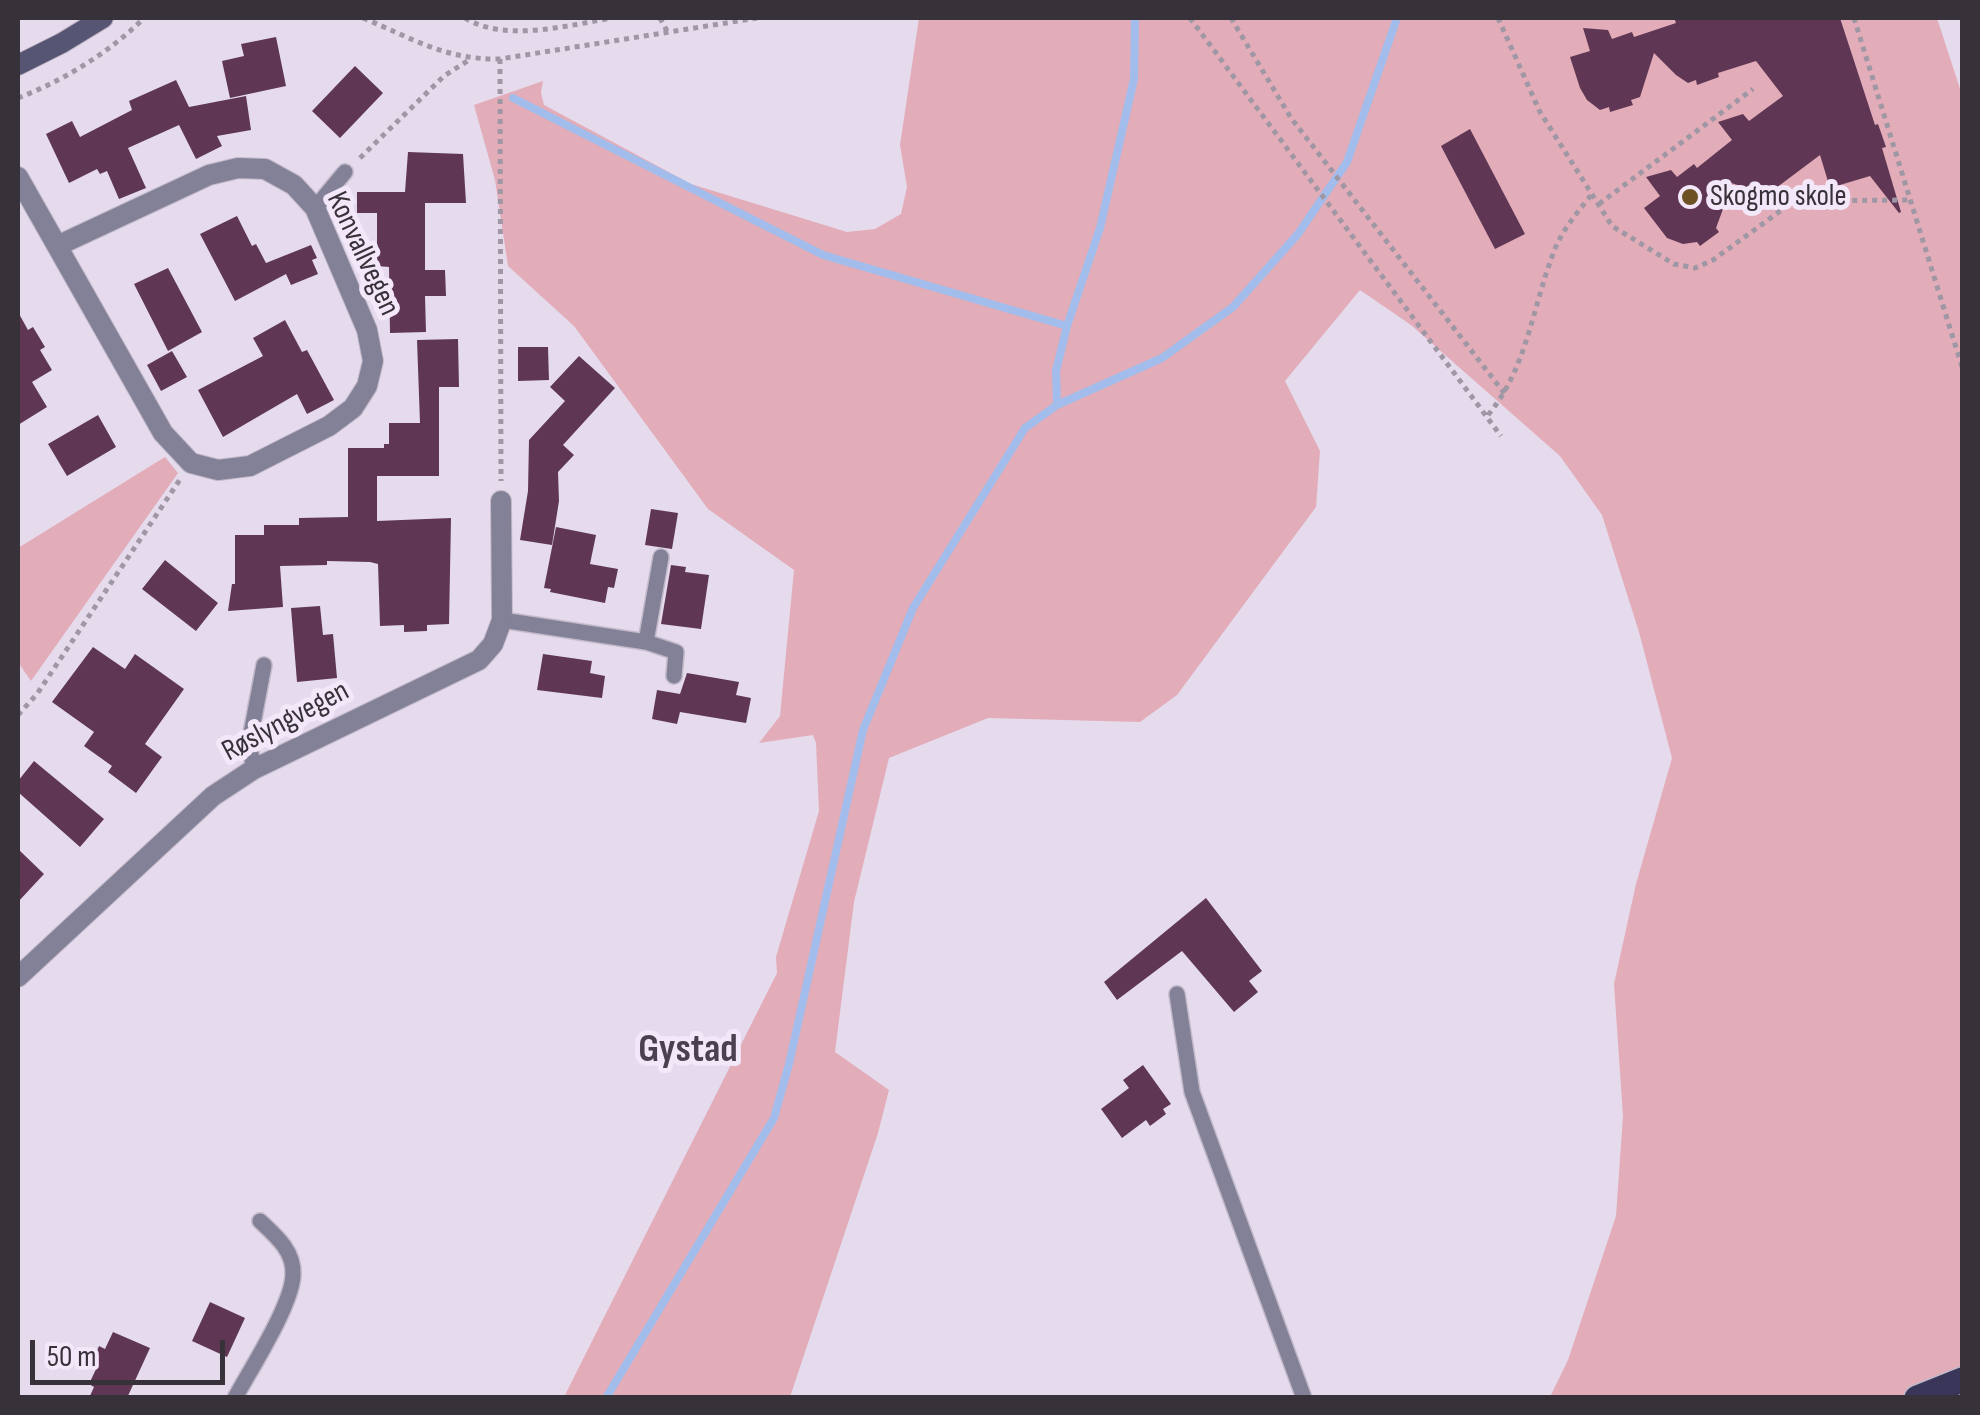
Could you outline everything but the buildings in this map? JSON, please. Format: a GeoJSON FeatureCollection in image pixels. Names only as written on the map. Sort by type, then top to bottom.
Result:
{"type":"FeatureCollection","features":[{"type":"Feature","properties":{"kind":"main road"},"geometry":{"type":"LineString","coordinates":[[1916,1398],[1962,1380]]}},
{"type":"Feature","properties":{"kind":"street"},"geometry":{"type":"LineString","coordinates":[[18,64],[103,18]]}},
{"type":"Feature","properties":{"kind":"street","name":"Konvallvegen"},"geometry":{"type":"LineString","coordinates":[[57,246],[209,176],[238,168],[266,169],[294,185],[315,208],[366,330],[373,361],[368,386],[353,408],[330,426],[250,466],[218,470],[190,463]]}},
{"type":"Feature","properties":{"kind":"street"},"geometry":{"type":"LineString","coordinates":[[18,176],[163,433],[190,463]]}},
{"type":"Feature","properties":{"kind":"street"},"geometry":{"type":"LineString","coordinates":[[500,501],[502,620]]}},
{"type":"Feature","properties":{"kind":"street","name":"Røslyngvegen"},"geometry":{"type":"LineString","coordinates":[[18,977],[213,796],[254,769],[479,660],[492,644],[502,620]]}},
{"type":"Feature","properties":{"kind":"lane"},"geometry":{"type":"LineString","coordinates":[[315,208],[345,172]]}},
{"type":"Feature","properties":{"kind":"lane"},"geometry":{"type":"LineString","coordinates":[[646,642],[661,557]]}},
{"type":"Feature","properties":{"kind":"lane"},"geometry":{"type":"LineString","coordinates":[[502,620],[646,642],[676,652],[674,676]]}},
{"type":"Feature","properties":{"kind":"lane"},"geometry":{"type":"LineString","coordinates":[[254,769],[249,744],[264,665]]}},
{"type":"Feature","properties":{"kind":"lane"},"geometry":{"type":"LineString","coordinates":[[1177,994],[1192,1092],[1304,1398]]}},
{"type":"Feature","properties":{"kind":"lane"},"geometry":{"type":"LineString","coordinates":[[235,1398],[274,1326],[293,1274],[281,1241],[260,1221]]}},
{"type":"Feature","properties":{"kind":"path"},"geometry":{"type":"LineString","coordinates":[[18,98],[84,64],[144,18]]}},
{"type":"Feature","properties":{"kind":"path"},"geometry":{"type":"LineString","coordinates":[[363,18],[469,60],[500,59],[758,18]]}},
{"type":"Feature","properties":{"kind":"path"},"geometry":{"type":"LineString","coordinates":[[465,18],[500,30],[518,30],[612,18]]}},
{"type":"Feature","properties":{"kind":"path"},"geometry":{"type":"LineString","coordinates":[[660,18],[667,31]]}},
{"type":"Feature","properties":{"kind":"path"},"geometry":{"type":"LineString","coordinates":[[1232,18],[1291,118],[1505,394]]}},
{"type":"Feature","properties":{"kind":"path"},"geometry":{"type":"LineString","coordinates":[[1236,25],[1240,18]]}},
{"type":"Feature","properties":{"kind":"path"},"geometry":{"type":"LineString","coordinates":[[1498,18],[1540,112],[1612,226],[1674,264],[1695,268],[1713,260],[1794,201],[1909,200]]}},
{"type":"Feature","properties":{"kind":"path"},"geometry":{"type":"LineString","coordinates":[[1854,18],[1962,367]]}},
{"type":"Feature","properties":{"kind":"path"},"geometry":{"type":"LineString","coordinates":[[1194,20],[1501,436]]}},
{"type":"Feature","properties":{"kind":"path"},"geometry":{"type":"LineString","coordinates":[[500,59],[500,501]]}},
{"type":"Feature","properties":{"kind":"path"},"geometry":{"type":"LineString","coordinates":[[345,172],[444,76],[469,60]]}},
{"type":"Feature","properties":{"kind":"path"},"geometry":{"type":"LineString","coordinates":[[1598,204],[1753,89]]}},
{"type":"Feature","properties":{"kind":"path"},"geometry":{"type":"LineString","coordinates":[[1488,415],[1505,394],[1522,356],[1554,252],[1566,227],[1592,194]]}},
{"type":"Feature","properties":{"kind":"path"},"geometry":{"type":"LineString","coordinates":[[18,715],[37,694],[190,463]]}},
{"type":"Feature","properties":{"kind":"shaded area"},"geometry":{"type":"Polygon","coordinates":[[[919,18],[1937,18],[1962,95],[1962,1397],[1550,1397],[1568,1360],[1616,1216],[1623,1116],[1614,984],[1636,884],[1672,758],[1639,632],[1602,515],[1560,456],[1411,325],[1360,290],[1285,381],[1320,451],[1316,507],[1177,695],[1140,722],[988,718],[889,758],[854,902],[835,1052],[889,1090],[790,1397],[564,1397],[777,973],[776,957],[819,811],[816,743],[813,735],[759,743],[780,716],[794,570],[708,509],[574,326],[508,266],[495,180],[474,105],[543,81],[544,105],[691,184],[847,232],[875,229],[901,214],[907,187],[900,145],[919,18]]]}},
{"type":"Feature","properties":{"kind":"shaded area"},"geometry":{"type":"Polygon","coordinates":[[[165,457],[178,473],[31,681],[18,662],[18,548],[165,457]]]}},
{"type":"Feature","properties":{"kind":"waterway"},"geometry":{"type":"LineString","coordinates":[[1057,405],[1056,371],[1100,228],[1134,79],[1135,18]]}},
{"type":"Feature","properties":{"kind":"waterway"},"geometry":{"type":"LineString","coordinates":[[606,1398],[774,1118],[863,730],[913,608],[1025,428],[1057,405],[1162,358],[1233,307],[1298,234],[1347,162],[1397,18]]}},
{"type":"Feature","properties":{"kind":"waterway"},"geometry":{"type":"LineString","coordinates":[[513,98],[823,255],[1067,326]]}},
{"type":"Feature","properties":{"kind":"place","name":"Skogmo skole"},"geometry":{"type":"Point","coordinates":[1690,197]}},
{"type":"Feature","properties":{"kind":"district","name":"Gystad"},"geometry":{"type":"Point","coordinates":[688,1051]}}]}
